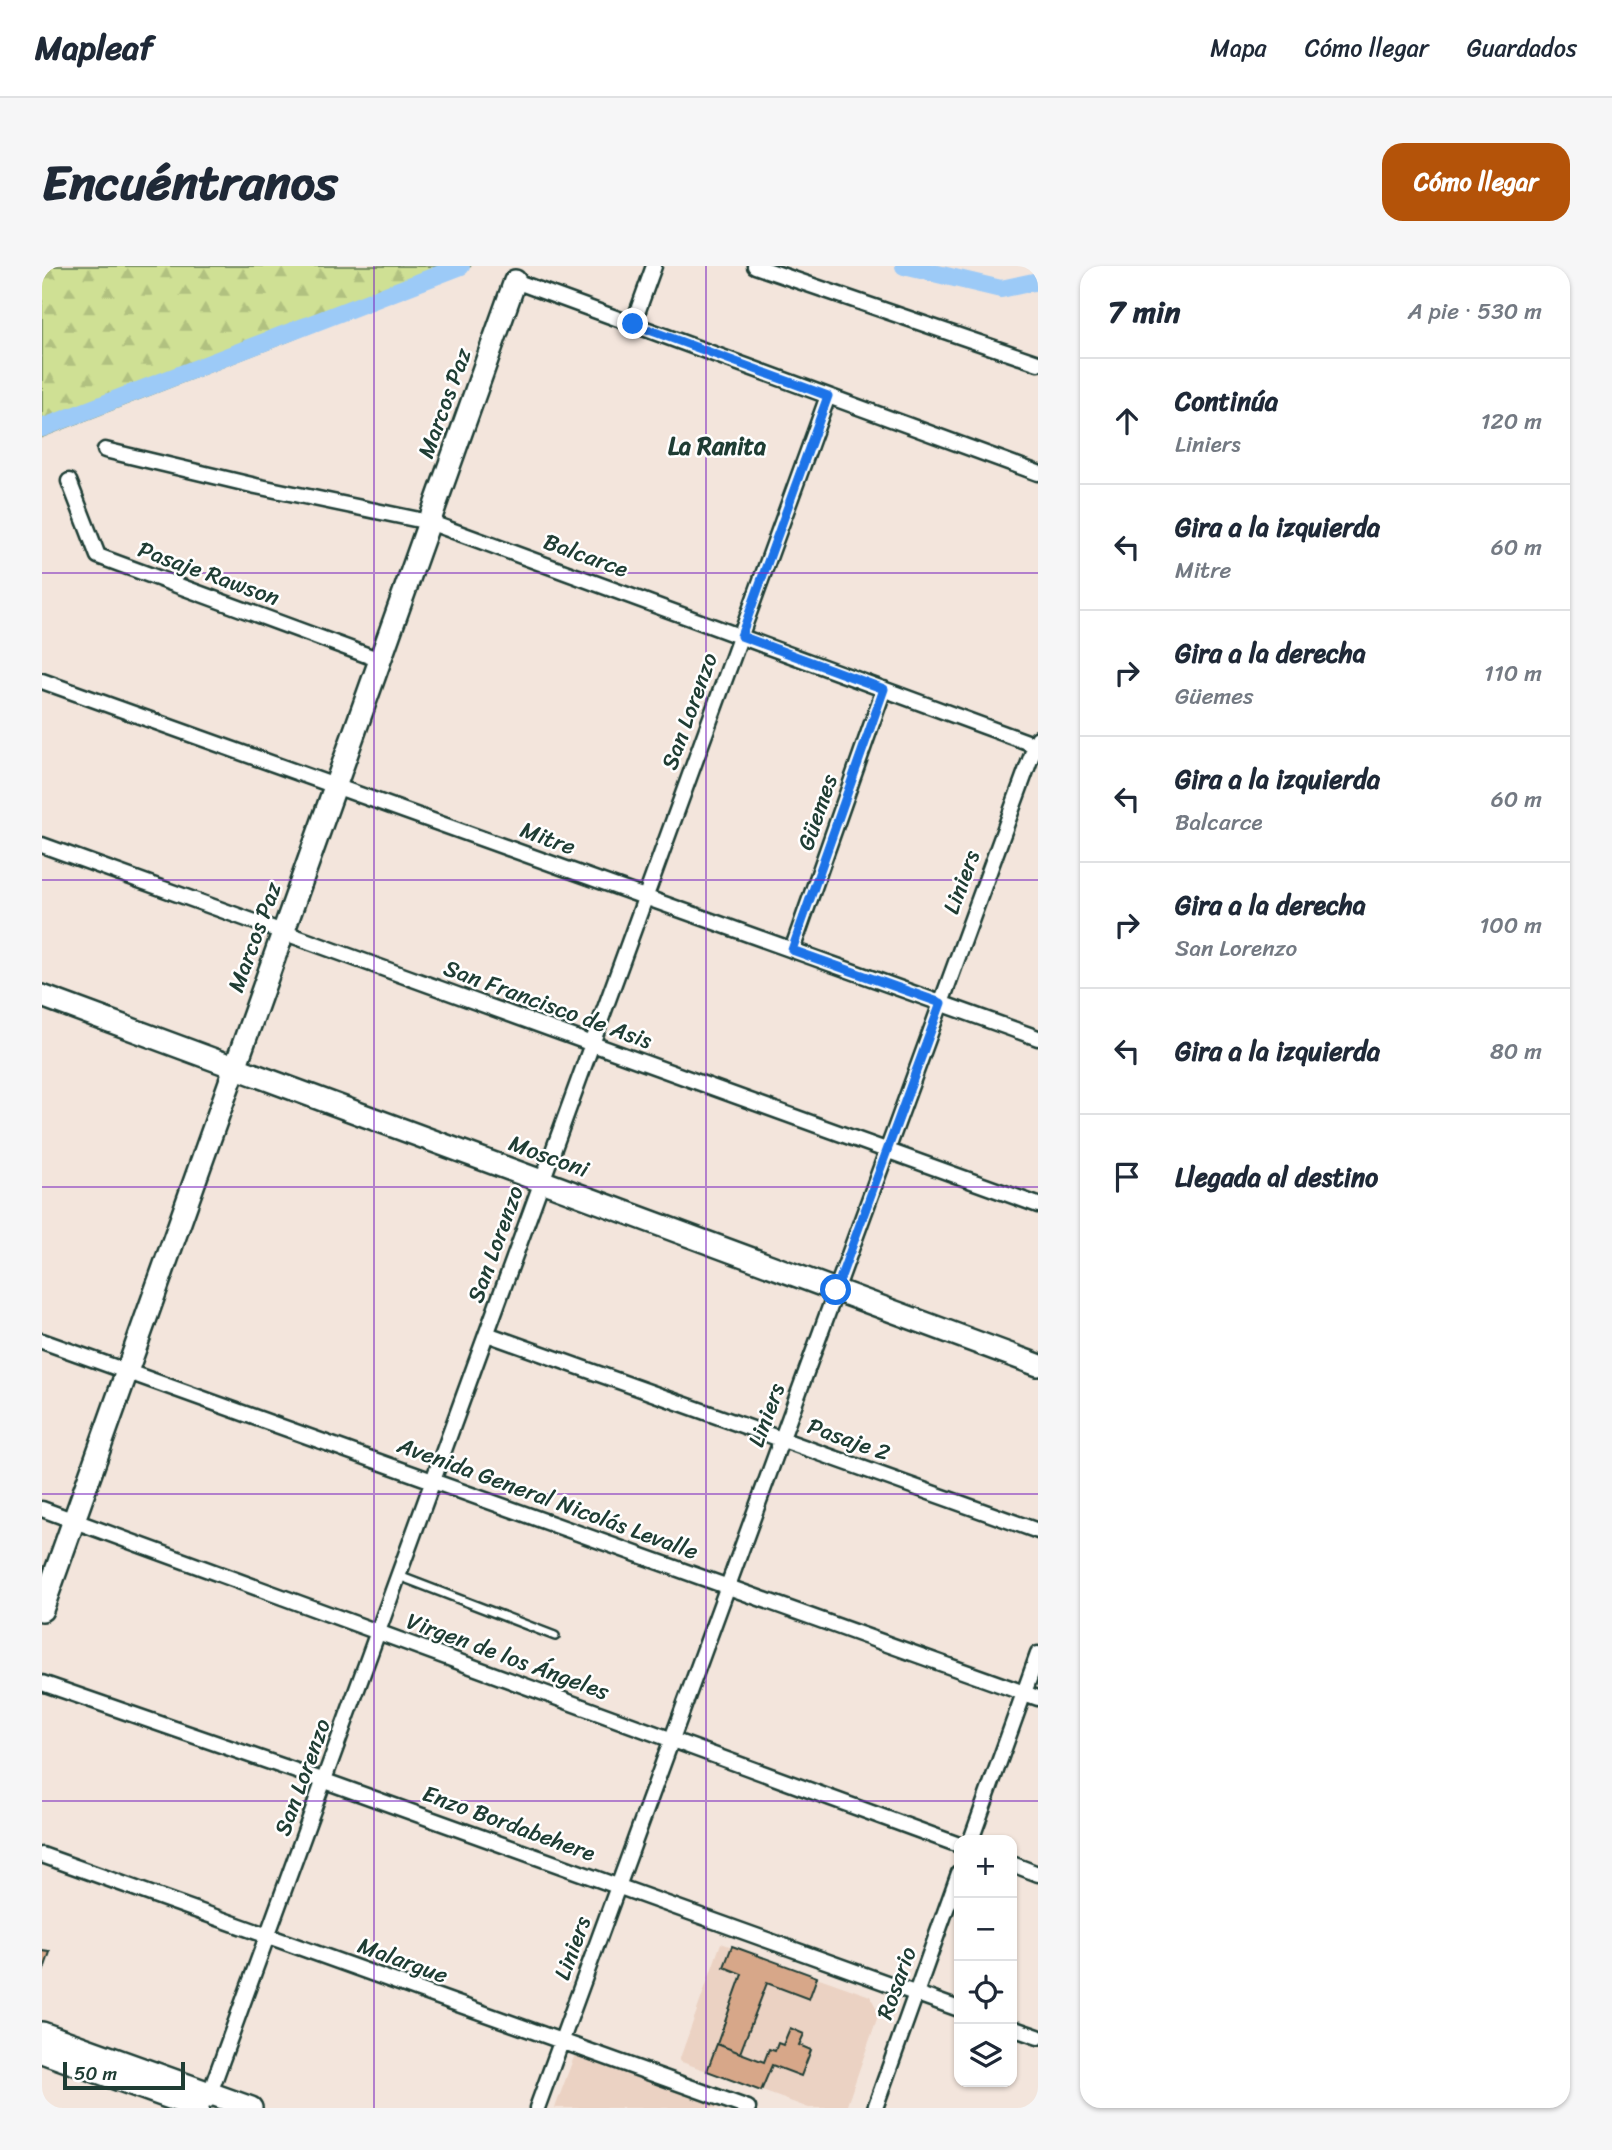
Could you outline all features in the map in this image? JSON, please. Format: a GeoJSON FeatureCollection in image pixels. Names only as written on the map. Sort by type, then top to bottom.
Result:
{"type":"FeatureCollection","features":[{"type":"Feature","properties":{"kind":"street"},"geometry":{"type":"LineString","coordinates":[[633,324],[654,266]]}},
{"type":"Feature","properties":{"kind":"street"},"geometry":{"type":"LineString","coordinates":[[755,266],[1038,363]]}},
{"type":"Feature","properties":{"kind":"street"},"geometry":{"type":"LineString","coordinates":[[515,281],[1038,473]]}},
{"type":"Feature","properties":{"kind":"street","name":"Marcos Paz"},"geometry":{"type":"LineString","coordinates":[[42,1611],[515,281]]}},
{"type":"Feature","properties":{"kind":"street","name":"San Lorenzo"},"geometry":{"type":"LineString","coordinates":[[204,2103],[325,1781],[828,396]]}},
{"type":"Feature","properties":{"kind":"street","name":"Balcarce"},"geometry":{"type":"LineString","coordinates":[[105,450],[256,486],[429,522],[1037,743]]}},
{"type":"Feature","properties":{"kind":"street","name":"Pasaje Rawson"},"geometry":{"type":"LineString","coordinates":[[69,481],[98,556],[380,660]]}},
{"type":"Feature","properties":{"kind":"street","name":"Mitre"},"geometry":{"type":"LineString","coordinates":[[42,681],[1038,1038]]}},
{"type":"Feature","properties":{"kind":"street","name":"Güemes"},"geometry":{"type":"LineString","coordinates":[[792,950],[884,689]]}},
{"type":"Feature","properties":{"kind":"street","name":"Liniers"},"geometry":{"type":"LineString","coordinates":[[537,2108],[1037,743]]}},
{"type":"Feature","properties":{"kind":"street","name":"San Francisco de Asis"},"geometry":{"type":"LineString","coordinates":[[42,845],[1038,1205]]}},
{"type":"Feature","properties":{"kind":"street","name":"Mosconi"},"geometry":{"type":"LineString","coordinates":[[42,996],[1038,1364]]}},
{"type":"Feature","properties":{"kind":"street","name":"Pasaje 2"},"geometry":{"type":"LineString","coordinates":[[487,1334],[1038,1531]]}},
{"type":"Feature","properties":{"kind":"street","name":"Avenida General Nicolás Levalle"},"geometry":{"type":"LineString","coordinates":[[42,1341],[1031,1696]]}},
{"type":"Feature","properties":{"kind":"street","name":"Virgen de los Ángeles"},"geometry":{"type":"LineString","coordinates":[[42,1509],[954,1843]]}},
{"type":"Feature","properties":{"kind":"street"},"geometry":{"type":"LineString","coordinates":[[973,1835],[1031,1696],[1038,1654]]}},
{"type":"Feature","properties":{"kind":"street","name":"Enzo Bordabehere"},"geometry":{"type":"LineString","coordinates":[[42,1683],[325,1781],[954,2007]]}},
{"type":"Feature","properties":{"kind":"street","name":"Malargue"},"geometry":{"type":"LineString","coordinates":[[42,1855],[748,2108]]}},
{"type":"Feature","properties":{"kind":"street"},"geometry":{"type":"LineString","coordinates":[[1017,1866],[1038,1874]]}},
{"type":"Feature","properties":{"kind":"street","name":"Rosario"},"geometry":{"type":"LineString","coordinates":[[875,2108],[954,1887]]}},
{"type":"Feature","properties":{"kind":"street"},"geometry":{"type":"LineString","coordinates":[[1017,2030],[1038,2037]]}},
{"type":"Feature","properties":{"kind":"street"},"geometry":{"type":"LineString","coordinates":[[42,2033],[204,2103]]}},
{"type":"Feature","properties":{"kind":"street"},"geometry":{"type":"LineString","coordinates":[[42,2052],[204,2103],[251,2108]]}},
{"type":"Feature","properties":{"kind":"lane"},"geometry":{"type":"LineString","coordinates":[[398,1576],[555,1636]]}},
{"type":"Feature","properties":{"kind":"shaded area"},"geometry":{"type":"Polygon","coordinates":[[[721,1943],[870,1996],[879,2013],[846,2108],[809,2108],[679,2061],[721,1943]]]}},
{"type":"Feature","properties":{"kind":"shaded area"},"geometry":{"type":"Polygon","coordinates":[[[575,2054],[732,2108],[555,2108],[575,2054]]]}},
{"type":"Feature","properties":{"kind":"green space"},"geometry":{"type":"Polygon","coordinates":[[[42,266],[471,266],[42,437],[42,266]]]}},
{"type":"Feature","properties":{"kind":"building"},"geometry":{"type":"Polygon","coordinates":[[[732,1946],[817,1977],[809,1999],[767,1983],[740,2053],[717,2044],[742,1974],[724,1967],[732,1946]]]}},
{"type":"Feature","properties":{"kind":"building"},"geometry":{"type":"Polygon","coordinates":[[[42,1951],[50,1952],[42,1975],[42,1951]]]}},
{"type":"Feature","properties":{"kind":"building"},"geometry":{"type":"Polygon","coordinates":[[[790,2028],[804,2034],[799,2045],[811,2050],[801,2076],[772,2065],[761,2091],[707,2071],[717,2044],[764,2062],[769,2049],[775,2051],[778,2043],[783,2045],[790,2028]]]}},
{"type":"Feature","properties":{"kind":"waterway"},"geometry":{"type":"LineString","coordinates":[[42,428],[461,266]]}},
{"type":"Feature","properties":{"kind":"waterway"},"geometry":{"type":"LineString","coordinates":[[904,266],[1001,289],[1038,281]]}},
{"type":"Feature","properties":{"kind":"district","name":"La Ranita"},"geometry":{"type":"Point","coordinates":[717,446]}},
{"type":"Feature","properties":{"kind":"route"},"geometry":{"type":"LineString","coordinates":[[633,324],[828,396],[741,636],[884,689],[792,950],[941,1003],[836,1290]]}}]}
